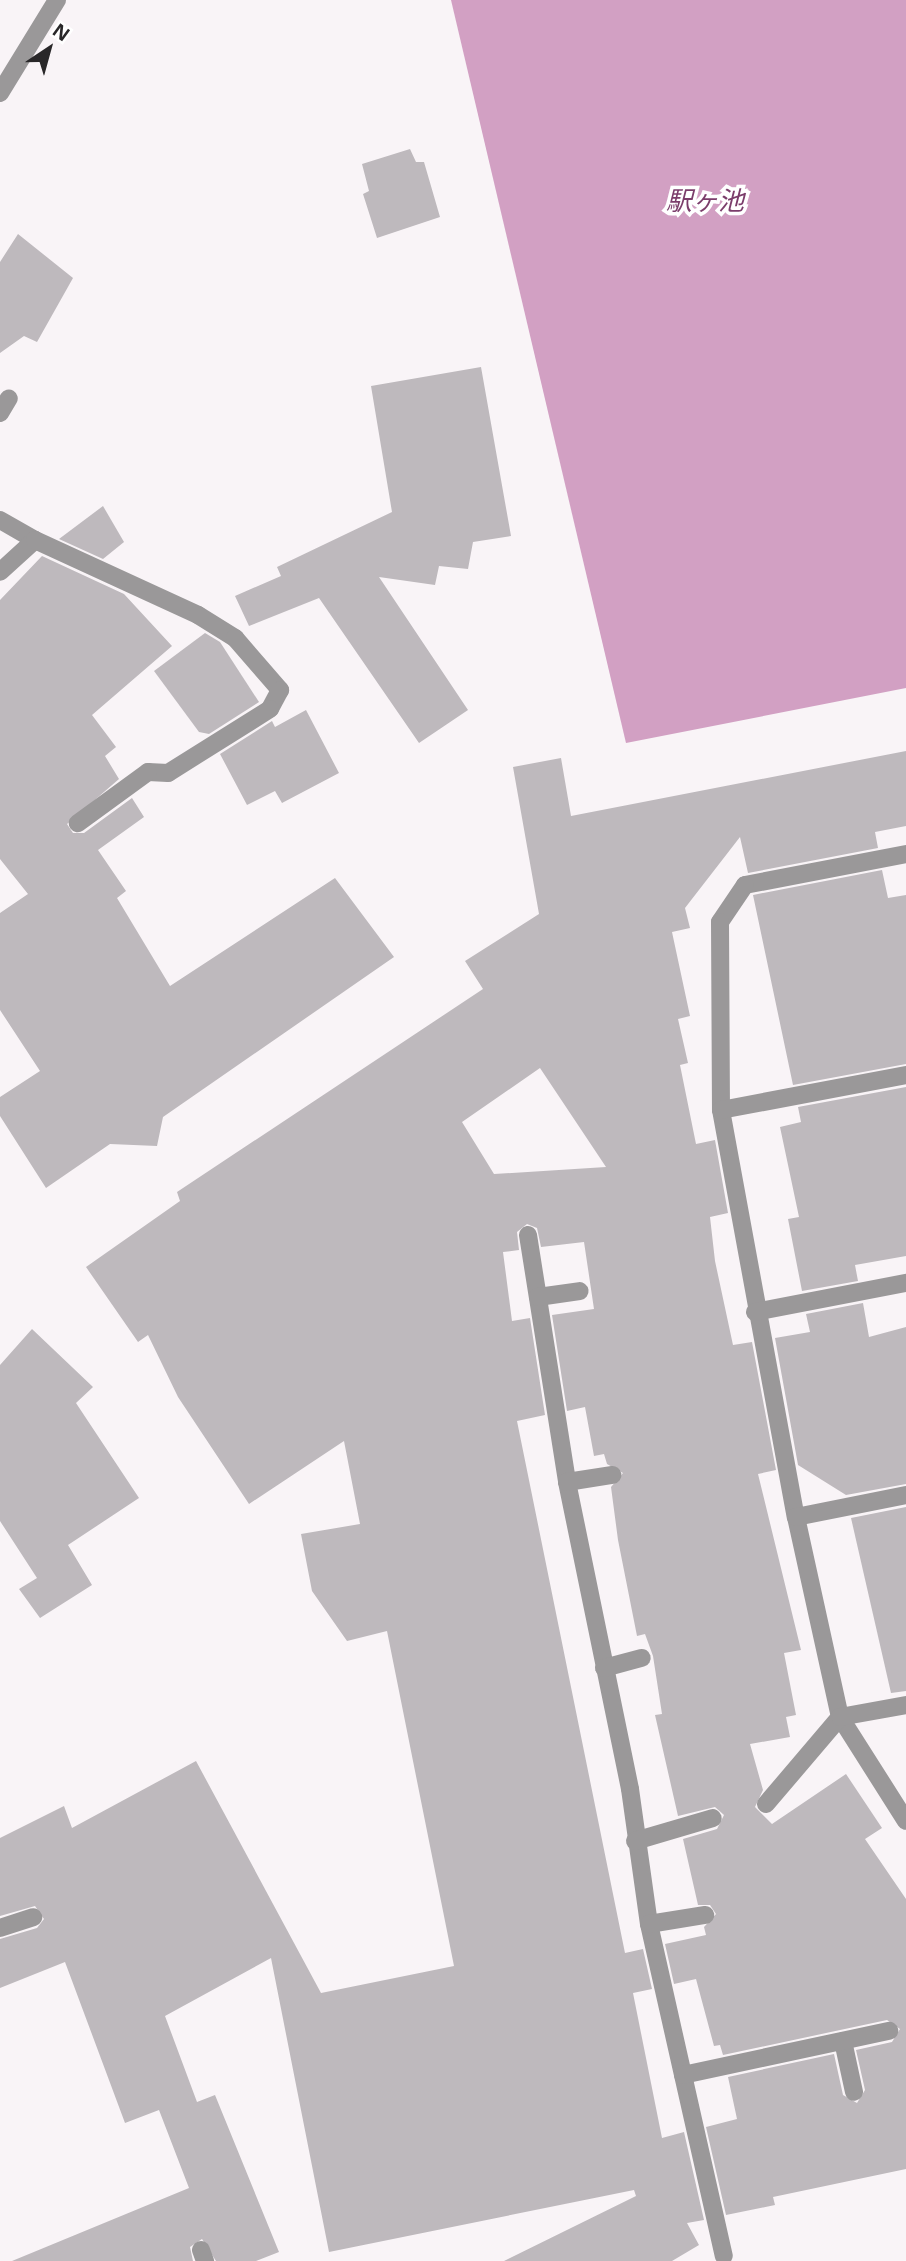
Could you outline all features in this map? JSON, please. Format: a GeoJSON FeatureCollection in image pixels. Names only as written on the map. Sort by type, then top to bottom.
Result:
{"type":"FeatureCollection","features":[{"type":"Feature","properties":{"kind":"street"},"geometry":{"type":"LineString","coordinates":[[0,93],[57,0]]}},
{"type":"Feature","properties":{"kind":"street"},"geometry":{"type":"LineString","coordinates":[[0,520],[34,540],[198,615],[235,638],[280,690],[271,709],[168,772],[148,772],[78,823]]}},
{"type":"Feature","properties":{"kind":"street"},"geometry":{"type":"LineString","coordinates":[[0,572],[34,540]]}},
{"type":"Feature","properties":{"kind":"street"},"geometry":{"type":"LineString","coordinates":[[906,854],[745,885],[720,922],[721,1110],[755,1312],[796,1517],[840,1717],[906,1821]]}},
{"type":"Feature","properties":{"kind":"street"},"geometry":{"type":"LineString","coordinates":[[721,1110],[906,1075]]}},
{"type":"Feature","properties":{"kind":"street"},"geometry":{"type":"LineString","coordinates":[[527,1235],[567,1482],[631,1789],[635,1841],[649,1924],[721,2259]]}},
{"type":"Feature","properties":{"kind":"street"},"geometry":{"type":"LineString","coordinates":[[755,1312],[906,1283]]}},
{"type":"Feature","properties":{"kind":"street"},"geometry":{"type":"LineString","coordinates":[[538,1297],[580,1291]]}},
{"type":"Feature","properties":{"kind":"street"},"geometry":{"type":"LineString","coordinates":[[567,1482],[611,1475]]}},
{"type":"Feature","properties":{"kind":"street"},"geometry":{"type":"LineString","coordinates":[[796,1517],[906,1495]]}},
{"type":"Feature","properties":{"kind":"street"},"geometry":{"type":"LineString","coordinates":[[604,1668],[642,1658]]}},
{"type":"Feature","properties":{"kind":"street"},"geometry":{"type":"LineString","coordinates":[[766,1804],[840,1717],[906,1704]]}},
{"type":"Feature","properties":{"kind":"street"},"geometry":{"type":"LineString","coordinates":[[635,1841],[713,1818]]}},
{"type":"Feature","properties":{"kind":"street"},"geometry":{"type":"LineString","coordinates":[[649,1924],[705,1915]]}},
{"type":"Feature","properties":{"kind":"street"},"geometry":{"type":"LineString","coordinates":[[0,1928],[33,1917]]}},
{"type":"Feature","properties":{"kind":"street"},"geometry":{"type":"LineString","coordinates":[[683,2075],[889,2031]]}},
{"type":"Feature","properties":{"kind":"street"},"geometry":{"type":"LineString","coordinates":[[843,2040],[855,2092]]}},
{"type":"Feature","properties":{"kind":"water","name":"駅ヶ池"},"geometry":{"type":"Polygon","coordinates":[[[451,0],[906,0],[906,688],[626,743],[451,0]]]}},
{"type":"Feature","properties":{"kind":"building"},"geometry":{"type":"Polygon","coordinates":[[[410,149],[416,162],[424,162],[440,217],[377,238],[363,194],[369,191],[362,164],[410,149]]]}},
{"type":"Feature","properties":{"kind":"building"},"geometry":{"type":"Polygon","coordinates":[[[18,234],[73,278],[37,342],[24,336],[0,353],[0,262],[18,234]]]}},
{"type":"Feature","properties":{"kind":"building"},"geometry":{"type":"Polygon","coordinates":[[[481,367],[511,536],[473,542],[468,569],[439,566],[435,585],[379,577],[468,710],[419,743],[319,598],[249,626],[235,596],[281,576],[277,567],[392,512],[371,386],[481,367]]]}},
{"type":"Feature","properties":{"kind":"building"},"geometry":{"type":"Polygon","coordinates":[[[103,506],[124,542],[103,559],[59,539],[103,506]]]}},
{"type":"Feature","properties":{"kind":"building"},"geometry":{"type":"Polygon","coordinates":[[[42,556],[124,594],[172,646],[92,715],[116,747],[105,756],[119,779],[67,824],[73,833],[84,833],[132,798],[144,817],[98,850],[126,891],[117,898],[170,986],[335,878],[394,957],[163,1117],[157,1146],[110,1144],[46,1188],[0,1116],[0,1097],[40,1071],[0,1010],[0,913],[28,894],[0,859],[0,600],[42,556]]]}},
{"type":"Feature","properties":{"kind":"building"},"geometry":{"type":"Polygon","coordinates":[[[205,633],[220,642],[259,702],[209,734],[199,732],[154,671],[205,633]]]}},
{"type":"Feature","properties":{"kind":"building"},"geometry":{"type":"Polygon","coordinates":[[[306,710],[339,773],[282,803],[275,791],[247,805],[220,754],[272,721],[275,727],[306,710]]]}},
{"type":"Feature","properties":{"kind":"building"},"geometry":{"type":"Polygon","coordinates":[[[906,751],[906,826],[875,832],[878,848],[748,873],[740,837],[685,908],[690,928],[672,932],[690,1016],[678,1019],[688,1063],[680,1065],[696,1144],[715,1140],[728,1213],[710,1217],[715,1261],[733,1345],[752,1342],[776,1470],[758,1474],[801,1650],[784,1653],[796,1715],[786,1717],[790,1737],[750,1744],[763,1790],[755,1807],[772,1824],[846,1774],[882,1828],[865,1839],[906,1899],[906,2169],[773,2197],[775,2205],[726,2215],[706,2127],[737,2119],[728,2077],[834,2054],[843,2095],[857,2103],[865,2090],[856,2050],[892,2042],[900,2029],[887,2020],[723,2055],[720,2045],[714,2046],[696,1979],[674,1984],[665,1944],[706,1935],[704,1927],[716,1914],[710,1905],[698,1905],[683,1839],[717,1829],[724,1815],[715,1807],[678,1816],[655,1715],[662,1714],[653,1656],[645,1634],[637,1636],[618,1540],[611,1487],[623,1473],[607,1464],[604,1454],[594,1456],[585,1407],[567,1411],[552,1315],[594,1309],[584,1242],[541,1247],[537,1228],[527,1224],[517,1232],[519,1250],[503,1252],[512,1321],[530,1318],[545,1415],[517,1421],[625,1953],[643,1949],[652,1989],[633,1993],[662,2138],[684,2132],[704,2220],[687,2223],[699,2245],[672,2261],[504,2261],[636,2196],[634,2190],[329,2252],[271,1958],[165,2016],[197,2102],[215,2095],[279,2252],[256,2261],[216,2261],[202,2239],[190,2247],[193,2261],[12,2261],[189,2188],[159,2110],[125,2123],[65,1962],[0,1988],[0,1939],[37,1928],[44,1919],[35,1906],[0,1916],[0,1838],[64,1806],[72,1828],[196,1761],[321,1993],[454,1966],[387,1631],[347,1641],[312,1591],[301,1534],[360,1524],[344,1441],[249,1504],[178,1397],[148,1335],[138,1342],[86,1267],[180,1201],[177,1192],[483,989],[465,961],[539,914],[513,767],[561,758],[571,816],[906,751]],[[540,1068],[462,1122],[494,1174],[606,1167],[540,1068]]]}},
{"type":"Feature","properties":{"kind":"building"},"geometry":{"type":"Polygon","coordinates":[[[882,870],[888,898],[906,895],[906,1064],[793,1085],[753,895],[882,870]]]}},
{"type":"Feature","properties":{"kind":"building"},"geometry":{"type":"Polygon","coordinates":[[[906,1087],[906,1256],[855,1265],[858,1281],[802,1291],[788,1219],[799,1217],[780,1127],[801,1122],[798,1107],[906,1087]]]}},
{"type":"Feature","properties":{"kind":"building"},"geometry":{"type":"Polygon","coordinates":[[[863,1303],[869,1337],[906,1327],[906,1484],[846,1495],[798,1465],[775,1338],[810,1332],[806,1314],[863,1303]]]}},
{"type":"Feature","properties":{"kind":"building"},"geometry":{"type":"Polygon","coordinates":[[[32,1329],[93,1387],[76,1403],[139,1498],[68,1545],[92,1585],[40,1618],[19,1589],[37,1578],[0,1521],[0,1365],[32,1329]]]}},
{"type":"Feature","properties":{"kind":"building"},"geometry":{"type":"Polygon","coordinates":[[[906,1507],[906,1691],[891,1693],[851,1518],[906,1507]]]}}]}
